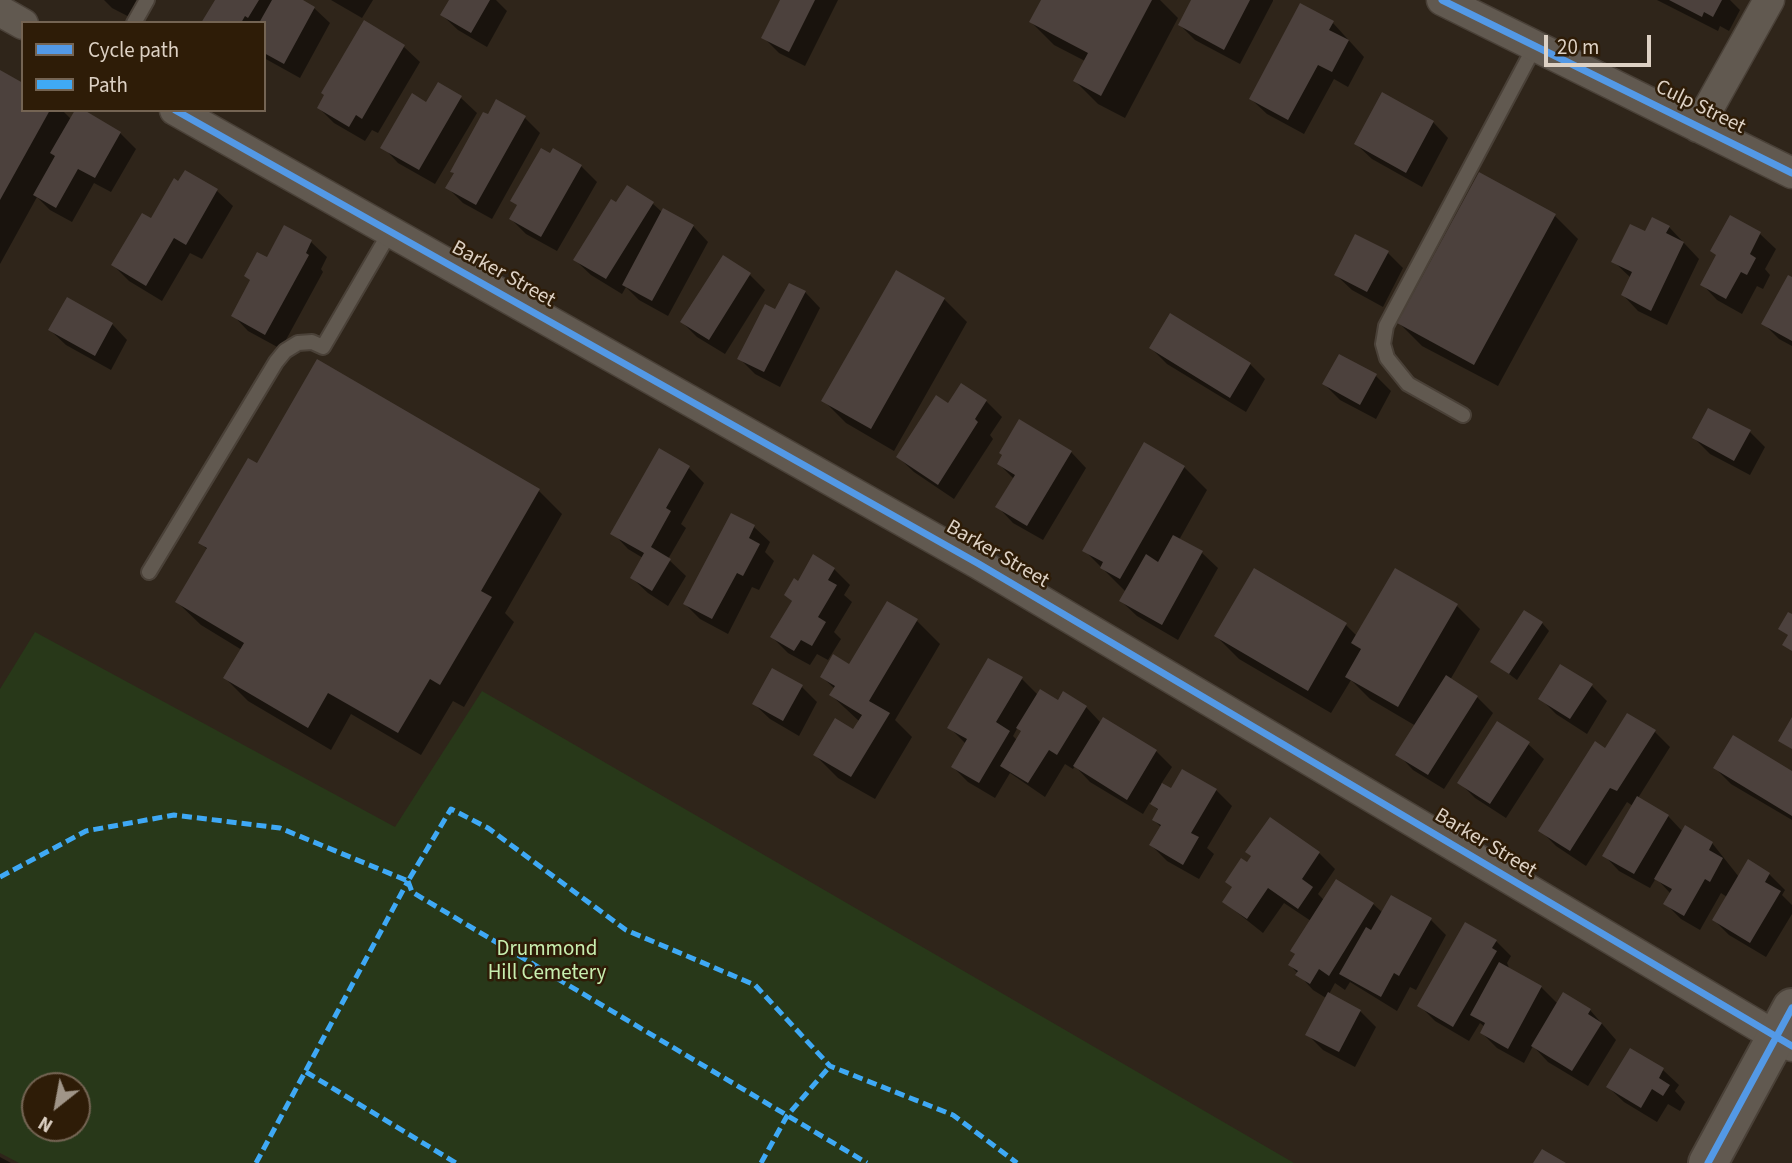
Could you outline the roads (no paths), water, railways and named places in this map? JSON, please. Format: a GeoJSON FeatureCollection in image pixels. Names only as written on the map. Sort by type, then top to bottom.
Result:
{"type":"FeatureCollection","features":[{"type":"Feature","properties":{"kind":"main road"},"geometry":{"type":"LineString","coordinates":[[1708,1163],[1787,1030]]}},
{"type":"Feature","properties":{"kind":"street","name":"Culp Street"},"geometry":{"type":"LineString","coordinates":[[1442,0],[1792,173]]}},
{"type":"Feature","properties":{"kind":"street"},"geometry":{"type":"LineString","coordinates":[[1698,127],[1769,0]]}},
{"type":"Feature","properties":{"kind":"street"},"geometry":{"type":"LineString","coordinates":[[0,11],[21,23]]}},
{"type":"Feature","properties":{"kind":"street","name":"Barker Street"},"geometry":{"type":"LineString","coordinates":[[179,112],[979,564],[1787,1030]]}},
{"type":"Feature","properties":{"kind":"lane"},"geometry":{"type":"LineString","coordinates":[[135,21],[147,0]]}},
{"type":"Feature","properties":{"kind":"lane"},"geometry":{"type":"LineString","coordinates":[[1463,415],[1408,384],[1387,358],[1383,344],[1386,326],[1535,46]]}},
{"type":"Feature","properties":{"kind":"lane"},"geometry":{"type":"LineString","coordinates":[[149,572],[276,362],[285,351],[298,343],[312,342],[323,347],[390,232]]}},
{"type":"Feature","properties":{"kind":"park label","name":"Drummond Hill Cemetery"},"geometry":{"type":"Point","coordinates":[547,962]}}]}
